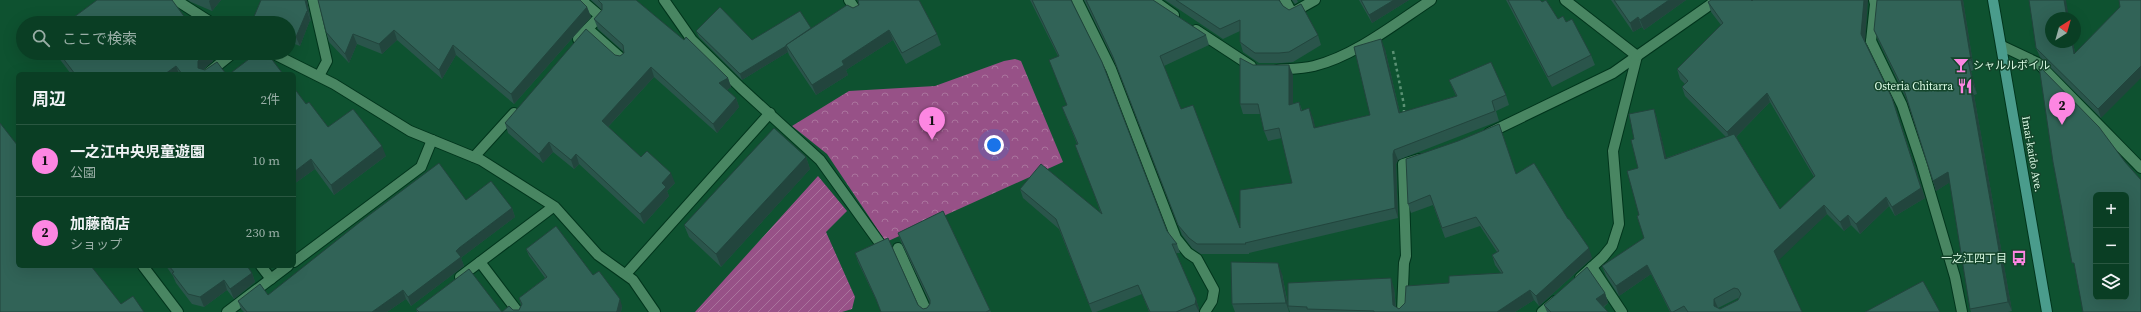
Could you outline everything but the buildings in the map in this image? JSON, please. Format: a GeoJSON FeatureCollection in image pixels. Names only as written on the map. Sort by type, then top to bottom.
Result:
{"type":"FeatureCollection","features":[{"type":"Feature","properties":{"kind":"street"},"geometry":{"type":"LineString","coordinates":[[176,0],[201,16]]}},
{"type":"Feature","properties":{"kind":"street"},"geometry":{"type":"LineString","coordinates":[[312,0],[327,61],[319,76]]}},
{"type":"Feature","properties":{"kind":"street"},"geometry":{"type":"LineString","coordinates":[[571,48],[600,16],[581,0]]}},
{"type":"Feature","properties":{"kind":"street"},"geometry":{"type":"LineString","coordinates":[[664,0],[692,40],[741,88],[820,160],[879,242]]}},
{"type":"Feature","properties":{"kind":"street"},"geometry":{"type":"LineString","coordinates":[[849,0],[857,12]]}},
{"type":"Feature","properties":{"kind":"street"},"geometry":{"type":"LineString","coordinates":[[1077,0],[1111,69],[1176,238],[1188,253],[1197,259],[1214,290],[1212,301],[1205,312]]}},
{"type":"Feature","properties":{"kind":"street"},"geometry":{"type":"LineString","coordinates":[[1153,0],[1183,21],[1261,70],[1313,67],[1334,59],[1431,0]]}},
{"type":"Feature","properties":{"kind":"street"},"geometry":{"type":"LineString","coordinates":[[1285,0],[1292,13],[1315,0]]}},
{"type":"Feature","properties":{"kind":"street"},"geometry":{"type":"LineString","coordinates":[[1565,0],[1638,56]]}},
{"type":"Feature","properties":{"kind":"street"},"geometry":{"type":"LineString","coordinates":[[1482,136],[1613,73],[1717,0]]}},
{"type":"Feature","properties":{"kind":"street"},"geometry":{"type":"LineString","coordinates":[[1874,0],[1875,4],[1871,41],[1902,105],[1922,165],[1955,277],[1962,312]]}},
{"type":"Feature","properties":{"kind":"street","name":"Imai-kaido Ave."},"geometry":{"type":"LineString","coordinates":[[1993,0],[2047,312]]}},
{"type":"Feature","properties":{"kind":"street"},"geometry":{"type":"LineString","coordinates":[[588,29],[622,60]]}},
{"type":"Feature","properties":{"kind":"street"},"geometry":{"type":"LineString","coordinates":[[2002,46],[2038,64],[2141,168]]}},
{"type":"Feature","properties":{"kind":"street"},"geometry":{"type":"LineString","coordinates":[[1542,312],[1592,267],[1612,246],[1619,224],[1613,151],[1638,56]]}},
{"type":"Feature","properties":{"kind":"street"},"geometry":{"type":"LineString","coordinates":[[210,72],[225,60]]}},
{"type":"Feature","properties":{"kind":"street"},"geometry":{"type":"LineString","coordinates":[[286,60],[319,76],[392,121],[432,140],[474,157],[553,207],[598,255],[633,280],[655,312]]}},
{"type":"Feature","properties":{"kind":"street"},"geometry":{"type":"LineString","coordinates":[[474,157],[523,104]]}},
{"type":"Feature","properties":{"kind":"street"},"geometry":{"type":"LineString","coordinates":[[626,274],[770,113]]}},
{"type":"Feature","properties":{"kind":"street"},"geometry":{"type":"LineString","coordinates":[[296,261],[421,167],[432,140]]}},
{"type":"Feature","properties":{"kind":"street"},"geometry":{"type":"LineString","coordinates":[[1402,312],[1404,263],[1406,256],[1403,164],[1427,156]]}},
{"type":"Feature","properties":{"kind":"street"},"geometry":{"type":"LineString","coordinates":[[450,285],[553,207]]}},
{"type":"Feature","properties":{"kind":"street"},"geometry":{"type":"LineString","coordinates":[[898,248],[927,312]]}},
{"type":"Feature","properties":{"kind":"street"},"geometry":{"type":"LineString","coordinates":[[480,262],[518,312]]}},
{"type":"Feature","properties":{"kind":"street"},"geometry":{"type":"LineString","coordinates":[[1592,267],[1622,312]]}},
{"type":"Feature","properties":{"kind":"street"},"geometry":{"type":"LineString","coordinates":[[145,268],[178,312]]}},
{"type":"Feature","properties":{"kind":"street"},"geometry":{"type":"LineString","coordinates":[[263,268],[271,279]]}},
{"type":"Feature","properties":{"kind":"street"},"geometry":{"type":"LineString","coordinates":[[227,312],[285,268]]}},
{"type":"Feature","properties":{"kind":"path"},"geometry":{"type":"LineString","coordinates":[[1385,29],[1398,69],[1404,105],[1404,120]]}},
{"type":"Feature","properties":{"kind":"green space"},"geometry":{"type":"Polygon","coordinates":[[[1015,59],[1021,61],[1063,162],[886,242],[827,154],[792,126],[849,91],[935,86],[1004,61],[1015,59]]]}},
{"type":"Feature","properties":{"kind":"green space"},"geometry":{"type":"Polygon","coordinates":[[[818,176],[847,211],[826,232],[855,297],[852,309],[842,312],[695,312],[818,176]]]}},
{"type":"Feature","properties":{"kind":"place","name":"シャルルボイル"},"geometry":{"type":"Point","coordinates":[1961,65]}},
{"type":"Feature","properties":{"kind":"place","name":"Osteria Chitarra"},"geometry":{"type":"Point","coordinates":[1965,86]}},
{"type":"Feature","properties":{"kind":"place","name":"加藤商店"},"geometry":{"type":"Point","coordinates":[2062,125]}},
{"type":"Feature","properties":{"kind":"place","name":"一之江中央児童遊園"},"geometry":{"type":"Point","coordinates":[932,140]}},
{"type":"Feature","properties":{"kind":"place","name":"一之江四丁目"},"geometry":{"type":"Point","coordinates":[2019,258]}}]}
